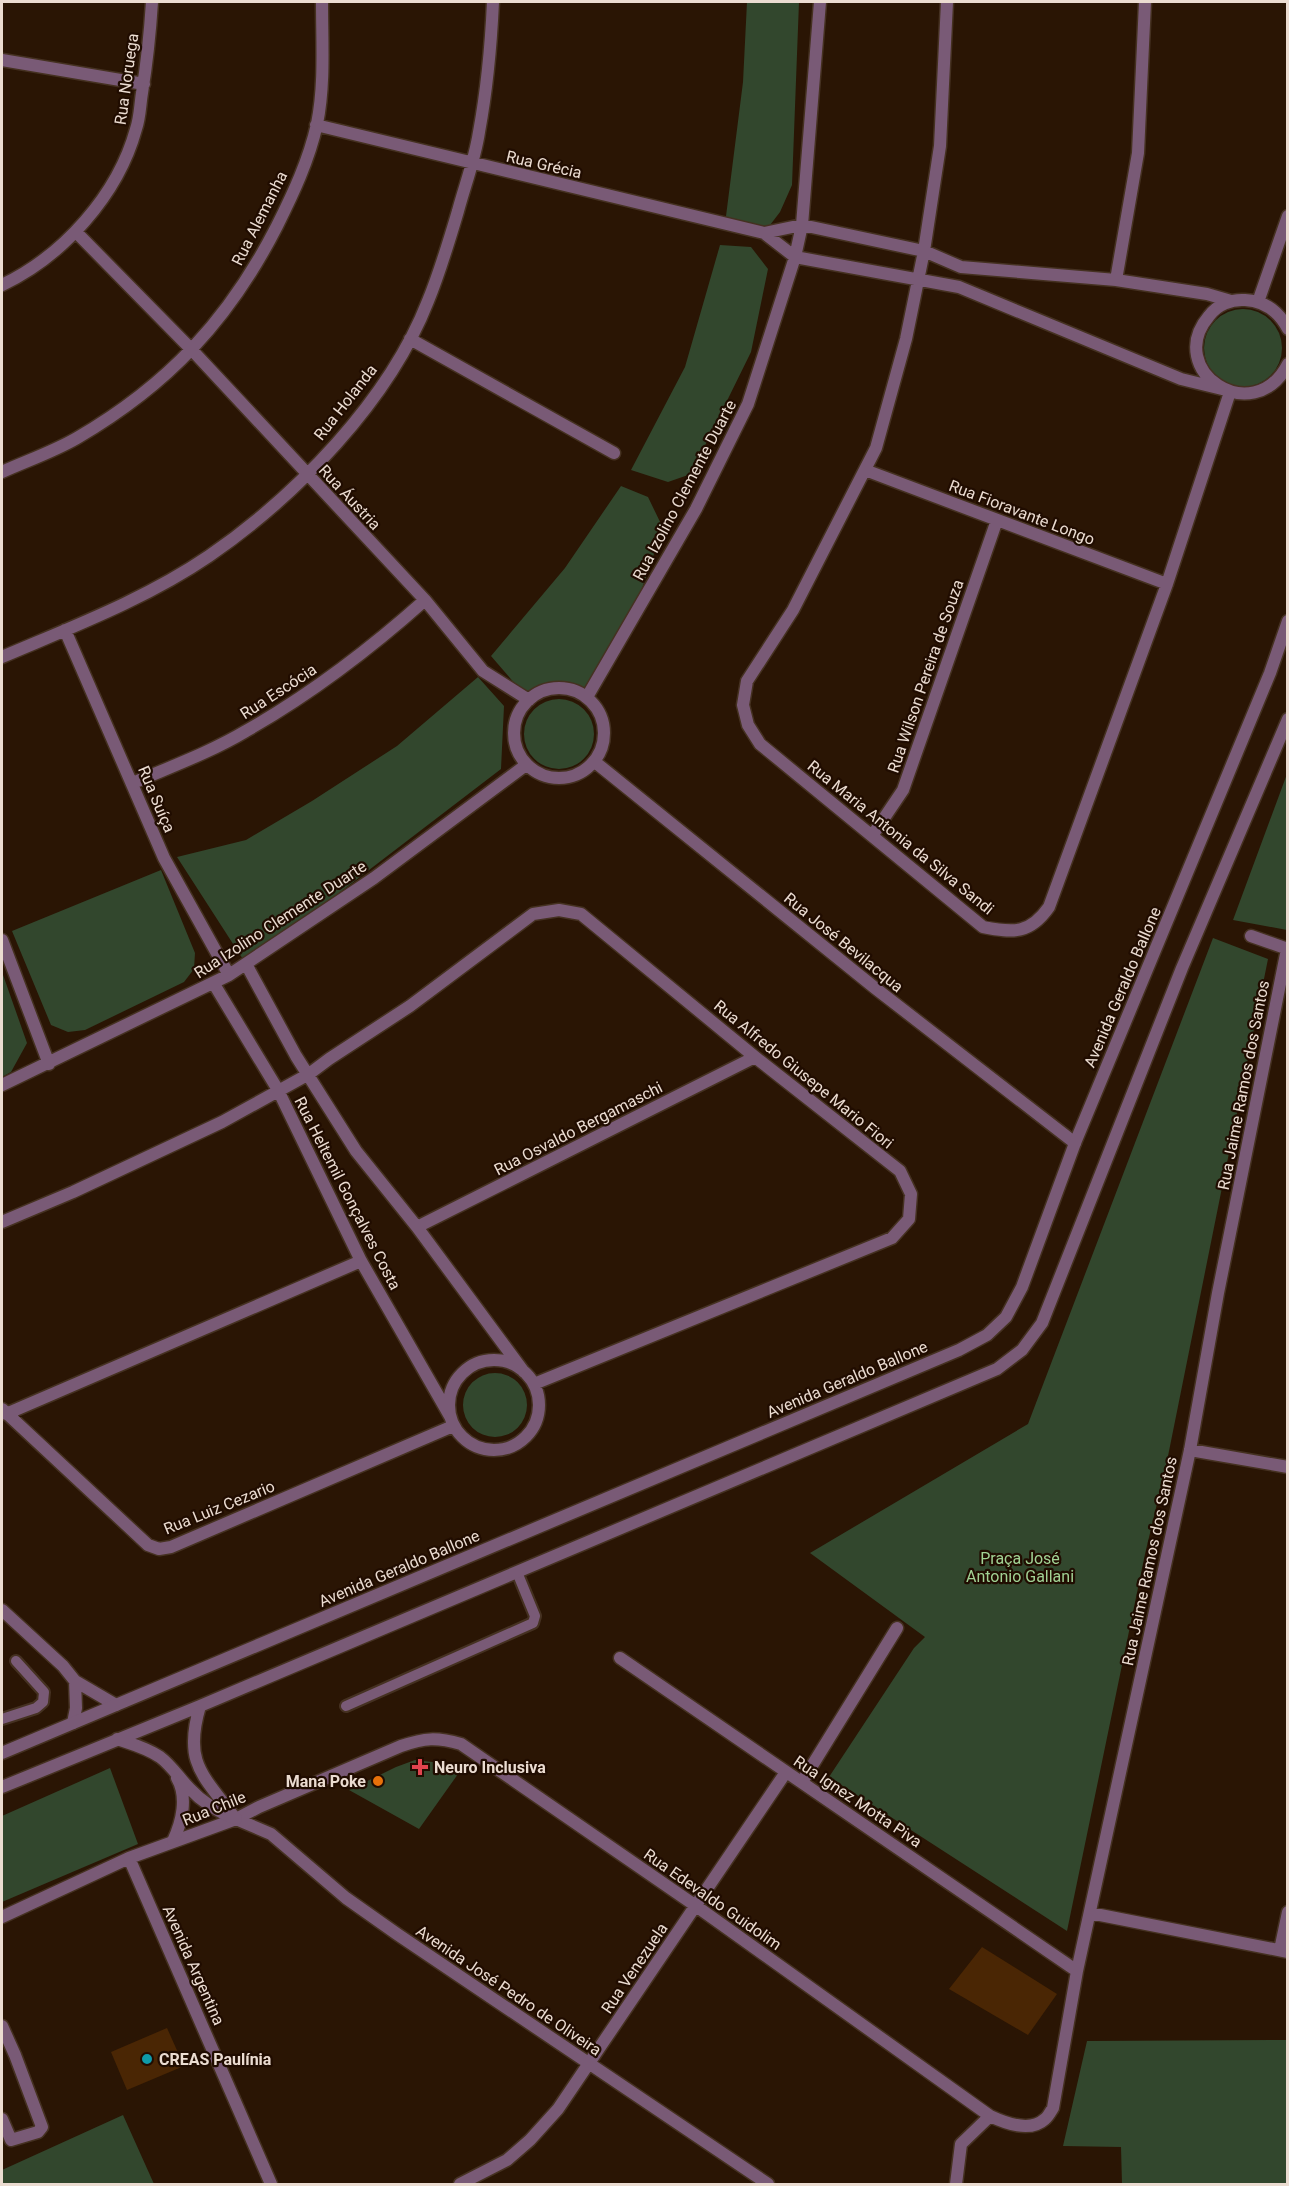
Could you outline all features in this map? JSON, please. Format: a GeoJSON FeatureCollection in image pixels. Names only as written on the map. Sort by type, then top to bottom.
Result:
{"type":"FeatureCollection","features":[{"type":"Feature","properties":{"kind":"street","name":"Rua Noruega"},"geometry":{"type":"LineString","coordinates":[[2,285],[55,251],[76,232],[121,170],[137,129],[148,63],[152,2]]}},
{"type":"Feature","properties":{"kind":"street","name":"Rua Alemanha"},"geometry":{"type":"LineString","coordinates":[[2,472],[75,440],[126,407],[167,374],[218,321],[258,263],[289,201],[310,149],[316,125],[322,90],[322,2]]}},
{"type":"Feature","properties":{"kind":"street","name":"Rua Holanda"},"geometry":{"type":"LineString","coordinates":[[2,657],[126,602],[208,556],[256,520],[307,475],[378,391],[410,339],[428,303],[472,164],[479,133],[491,40],[493,2]]}},
{"type":"Feature","properties":{"kind":"street","name":"Rua Izolino Clemente Duarte"},"geometry":{"type":"LineString","coordinates":[[587,697],[696,509],[748,404],[795,257],[802,225],[820,2]]}},
{"type":"Feature","properties":{"kind":"street","name":"Rua Maria Antonia da Silva Sandi"},"geometry":{"type":"LineString","coordinates":[[947,2],[940,146],[924,251],[906,339],[879,437],[865,470],[794,610],[747,681],[743,705],[748,725],[760,744],[983,927],[1004,931],[1022,930],[1038,921],[1049,907],[1167,584],[1226,391]]}},
{"type":"Feature","properties":{"kind":"street"},"geometry":{"type":"LineString","coordinates":[[1116,280],[1138,153],[1145,2]]}},
{"type":"Feature","properties":{"kind":"street"},"geometry":{"type":"LineString","coordinates":[[2,60],[144,84]]}},
{"type":"Feature","properties":{"kind":"street","name":"Rua Grécia"},"geometry":{"type":"LineString","coordinates":[[316,125],[764,233],[795,257]]}},
{"type":"Feature","properties":{"kind":"street"},"geometry":{"type":"LineString","coordinates":[[1258,302],[1287,216]]}},
{"type":"Feature","properties":{"kind":"street"},"geometry":{"type":"LineString","coordinates":[[802,225],[924,251],[961,267],[1116,280],[1207,294],[1231,301]]}},
{"type":"Feature","properties":{"kind":"street","name":"Rua Grécia"},"geometry":{"type":"LineString","coordinates":[[764,233],[802,225]]}},
{"type":"Feature","properties":{"kind":"street","name":"Rua Áustria"},"geometry":{"type":"LineString","coordinates":[[76,232],[192,350],[424,600],[483,671],[529,700]]}},
{"type":"Feature","properties":{"kind":"street"},"geometry":{"type":"LineString","coordinates":[[795,257],[959,286],[1181,379],[1226,391],[1244,394],[1259,392],[1272,385],[1287,364]]}},
{"type":"Feature","properties":{"kind":"street"},"geometry":{"type":"LineString","coordinates":[[1226,391],[1207,377],[1198,361],[1196,342],[1202,324],[1214,310],[1231,301],[1258,302],[1272,308],[1287,329]]}},
{"type":"Feature","properties":{"kind":"street"},"geometry":{"type":"LineString","coordinates":[[410,339],[614,453]]}},
{"type":"Feature","properties":{"kind":"street","name":"Rua Fioravante Longo"},"geometry":{"type":"LineString","coordinates":[[865,470],[1167,584]]}},
{"type":"Feature","properties":{"kind":"street","name":"Rua Wilson Pereira de Souza"},"geometry":{"type":"LineString","coordinates":[[872,836],[903,790],[997,520]]}},
{"type":"Feature","properties":{"kind":"street","name":"Rua Escócia"},"geometry":{"type":"LineString","coordinates":[[133,783],[244,733],[308,694],[376,643],[424,600]]}},
{"type":"Feature","properties":{"kind":"street","name":"Avenida Geraldo Ballone"},"geometry":{"type":"LineString","coordinates":[[2,1753],[938,1359],[987,1335],[1006,1317],[1022,1287],[1075,1143],[1270,673],[1287,621]]}},
{"type":"Feature","properties":{"kind":"street","name":"Rua Suíça"},"geometry":{"type":"LineString","coordinates":[[65,630],[164,858],[229,975]]}},
{"type":"Feature","properties":{"kind":"street"},"geometry":{"type":"LineString","coordinates":[[554,688],[568,688],[587,697],[599,711],[605,728],[605,740],[595,762],[583,772],[569,778],[553,778],[538,774],[526,765],[518,753],[514,739],[519,711],[540,692],[554,688]]}},
{"type":"Feature","properties":{"kind":"street"},"geometry":{"type":"LineString","coordinates":[[2,1787],[200,1706],[997,1369],[1022,1350],[1042,1323],[1182,968],[1287,719]]}},
{"type":"Feature","properties":{"kind":"street","name":"Rua José Bevilacqua"},"geometry":{"type":"LineString","coordinates":[[595,762],[875,988],[1075,1143]]}},
{"type":"Feature","properties":{"kind":"street","name":"Rua Izolino Clemente Duarte"},"geometry":{"type":"LineString","coordinates":[[2,1085],[229,975],[374,879],[526,765]]}},
{"type":"Feature","properties":{"kind":"street","name":"Rua Alfredo Giusepe Mario Fiori"},"geometry":{"type":"LineString","coordinates":[[309,1074],[410,1006],[533,914],[559,910],[580,914],[755,1058],[900,1171],[911,1194],[909,1220],[892,1238],[534,1384]]}},
{"type":"Feature","properties":{"kind":"street"},"geometry":{"type":"LineString","coordinates":[[1251,936],[1287,949]]}},
{"type":"Feature","properties":{"kind":"street"},"geometry":{"type":"LineString","coordinates":[[2,940],[49,1064]]}},
{"type":"Feature","properties":{"kind":"street","name":"Rua Jaime Ramos dos Santos"},"geometry":{"type":"LineString","coordinates":[[961,2097],[990,2116],[1004,2123],[1018,2126],[1032,2125],[1044,2120],[1053,2108],[1077,1971],[1190,1450],[1220,1282],[1287,949]]}},
{"type":"Feature","properties":{"kind":"street","name":"Rua Heltemil Gonçalves Costa"},"geometry":{"type":"LineString","coordinates":[[246,964],[296,1056],[356,1151],[417,1227],[524,1372]]}},
{"type":"Feature","properties":{"kind":"street","name":"Rua Heltemil Gonçalves Costa"},"geometry":{"type":"LineString","coordinates":[[214,984],[260,1056],[361,1261],[452,1422]]}},
{"type":"Feature","properties":{"kind":"street","name":"Rua Osvaldo Bergamaschi"},"geometry":{"type":"LineString","coordinates":[[417,1227],[755,1058]]}},
{"type":"Feature","properties":{"kind":"street"},"geometry":{"type":"LineString","coordinates":[[2,1222],[73,1192],[222,1122],[309,1074]]}},
{"type":"Feature","properties":{"kind":"street"},"geometry":{"type":"LineString","coordinates":[[4,1412],[361,1261]]}},
{"type":"Feature","properties":{"kind":"street"},"geometry":{"type":"LineString","coordinates":[[498,1360],[512,1364],[524,1372],[534,1384],[539,1399],[538,1415],[532,1429],[521,1441],[507,1448],[492,1450],[476,1446],[463,1438],[452,1422],[449,1403],[451,1389],[459,1376],[470,1367],[483,1361],[498,1360]]}},
{"type":"Feature","properties":{"kind":"street","name":"Rua Luiz Cezario"},"geometry":{"type":"LineString","coordinates":[[4,1412],[148,1545],[159,1549],[171,1547],[452,1422]]}},
{"type":"Feature","properties":{"kind":"street"},"geometry":{"type":"LineString","coordinates":[[1190,1450],[1287,1467]]}},
{"type":"Feature","properties":{"kind":"street"},"geometry":{"type":"LineString","coordinates":[[2,1610],[63,1666],[75,1681],[116,1705]]}},
{"type":"Feature","properties":{"kind":"street"},"geometry":{"type":"LineString","coordinates":[[802,1782],[897,1628]]}},
{"type":"Feature","properties":{"kind":"street","name":"Rua Ignez Motta Piva"},"geometry":{"type":"LineString","coordinates":[[620,1658],[1077,1971]]}},
{"type":"Feature","properties":{"kind":"street"},"geometry":{"type":"LineString","coordinates":[[73,1723],[76,1708],[75,1681]]}},
{"type":"Feature","properties":{"kind":"street"},"geometry":{"type":"LineString","coordinates":[[200,1706],[193,1747],[198,1768],[236,1819]]}},
{"type":"Feature","properties":{"kind":"street","name":"Rua Chile"},"geometry":{"type":"LineString","coordinates":[[2,1917],[129,1858],[236,1819],[401,1746],[421,1739],[441,1738]]}},
{"type":"Feature","properties":{"kind":"street","name":"Rua Edevaldo Guidolim"},"geometry":{"type":"LineString","coordinates":[[441,1738],[460,1744],[696,1906],[961,2097]]}},
{"type":"Feature","properties":{"kind":"street","name":"Avenida José Pedro de Oliveira"},"geometry":{"type":"LineString","coordinates":[[117,1739],[151,1751],[171,1766],[201,1800],[271,1834],[346,1898],[768,2184]]}},
{"type":"Feature","properties":{"kind":"street"},"geometry":{"type":"LineString","coordinates":[[171,1766],[181,1784],[182,1795],[181,1817],[173,1841]]}},
{"type":"Feature","properties":{"kind":"street","name":"Rua Venezuela"},"geometry":{"type":"LineString","coordinates":[[460,2184],[507,2160],[530,2140],[558,2109],[786,1772]]}},
{"type":"Feature","properties":{"kind":"street","name":"Avenida Argentina"},"geometry":{"type":"LineString","coordinates":[[129,1858],[271,2184]]}},
{"type":"Feature","properties":{"kind":"street"},"geometry":{"type":"LineString","coordinates":[[1090,1913],[1284,1951],[1287,1912]]}},
{"type":"Feature","properties":{"kind":"street"},"geometry":{"type":"LineString","coordinates":[[2,2026],[42,2127],[38,2132],[11,2140],[2,2119]]}},
{"type":"Feature","properties":{"kind":"street"},"geometry":{"type":"LineString","coordinates":[[956,2184],[961,2144],[990,2116]]}},
{"type":"Feature","properties":{"kind":"lane"},"geometry":{"type":"LineString","coordinates":[[346,1706],[534,1623],[535,1616],[517,1572]]}},
{"type":"Feature","properties":{"kind":"lane"},"geometry":{"type":"LineString","coordinates":[[2,1719],[36,1708],[43,1702],[44,1692],[16,1661]]}},
{"type":"Feature","properties":{"kind":"green space"},"geometry":{"type":"Polygon","coordinates":[[[747,2],[799,2],[792,185],[780,212],[764,233],[725,224],[743,82],[747,2]]]}},
{"type":"Feature","properties":{"kind":"green space"},"geometry":{"type":"Polygon","coordinates":[[[720,245],[751,247],[768,269],[751,352],[691,474],[668,482],[631,470],[685,367],[720,245]]]}},
{"type":"Feature","properties":{"kind":"green space"},"geometry":{"type":"Polygon","coordinates":[[[1243,309],[1258,312],[1271,320],[1279,333],[1282,348],[1279,363],[1271,376],[1258,384],[1243,387],[1228,384],[1215,376],[1207,363],[1204,348],[1207,333],[1215,320],[1228,312],[1243,309]]]}},
{"type":"Feature","properties":{"kind":"green space"},"geometry":{"type":"Polygon","coordinates":[[[621,486],[648,497],[663,528],[629,626],[587,697],[580,693],[558,689],[543,692],[529,700],[491,656],[565,568],[621,486]]]}},
{"type":"Feature","properties":{"kind":"green space"},"geometry":{"type":"Polygon","coordinates":[[[478,677],[504,706],[501,769],[246,964],[177,857],[246,840],[312,801],[397,746],[478,677]]]}},
{"type":"Feature","properties":{"kind":"green space"},"geometry":{"type":"Polygon","coordinates":[[[559,699],[572,702],[584,709],[591,721],[594,734],[591,747],[584,759],[572,766],[559,769],[546,766],[534,759],[527,747],[524,734],[527,721],[534,709],[546,702],[559,699]]]}},
{"type":"Feature","properties":{"kind":"green space"},"geometry":{"type":"Polygon","coordinates":[[[1288,774],[1287,930],[1233,920],[1288,774]]]}},
{"type":"Feature","properties":{"kind":"green space"},"geometry":{"type":"Polygon","coordinates":[[[161,870],[195,953],[194,969],[184,982],[85,1030],[68,1032],[51,1025],[12,931],[161,870]]]}},
{"type":"Feature","properties":{"kind":"green space","name":"Praça José Antonio Gallani"},"geometry":{"type":"Polygon","coordinates":[[[1213,938],[1268,959],[1166,1466],[1145,1554],[1067,1931],[829,1777],[914,1648],[925,1637],[810,1553],[1028,1424],[1213,938]]]}},
{"type":"Feature","properties":{"kind":"green space"},"geometry":{"type":"Polygon","coordinates":[[[2,972],[27,1043],[11,1072],[2,1077],[2,972]]]}},
{"type":"Feature","properties":{"kind":"green space"},"geometry":{"type":"Polygon","coordinates":[[[489,1373],[501,1373],[518,1382],[525,1393],[527,1405],[525,1417],[518,1428],[501,1437],[489,1437],[477,1432],[468,1423],[463,1411],[463,1399],[468,1387],[477,1378],[489,1373]]]}},
{"type":"Feature","properties":{"kind":"green space"},"geometry":{"type":"Polygon","coordinates":[[[415,1760],[450,1764],[458,1774],[419,1829],[349,1790],[396,1767],[415,1760]]]}},
{"type":"Feature","properties":{"kind":"green space"},"geometry":{"type":"Polygon","coordinates":[[[110,1768],[138,1844],[2,1902],[2,1816],[110,1768]]]}},
{"type":"Feature","properties":{"kind":"green space"},"geometry":{"type":"Polygon","coordinates":[[[1287,2040],[1287,2184],[1122,2184],[1121,2147],[1063,2146],[1087,2041],[1287,2040]]]}},
{"type":"Feature","properties":{"kind":"green space"},"geometry":{"type":"Polygon","coordinates":[[[123,2115],[154,2184],[2,2184],[2,2170],[123,2115]]]}},
{"type":"Feature","properties":{"kind":"building"},"geometry":{"type":"Polygon","coordinates":[[[982,1947],[1057,1994],[1028,2035],[949,1989],[982,1947]]]}},
{"type":"Feature","properties":{"kind":"building","name":"CREAS Paulínia"},"geometry":{"type":"Polygon","coordinates":[[[167,2028],[184,2066],[127,2090],[111,2052],[167,2028]]]}},
{"type":"Feature","properties":{"kind":"place","name":"Neuro Inclusiva"},"geometry":{"type":"Point","coordinates":[420,1767]}},
{"type":"Feature","properties":{"kind":"place","name":"Mana Poke"},"geometry":{"type":"Point","coordinates":[378,1781]}},
{"type":"Feature","properties":{"kind":"place","name":"CREAS Paulínia"},"geometry":{"type":"Point","coordinates":[147,2059]}}]}
